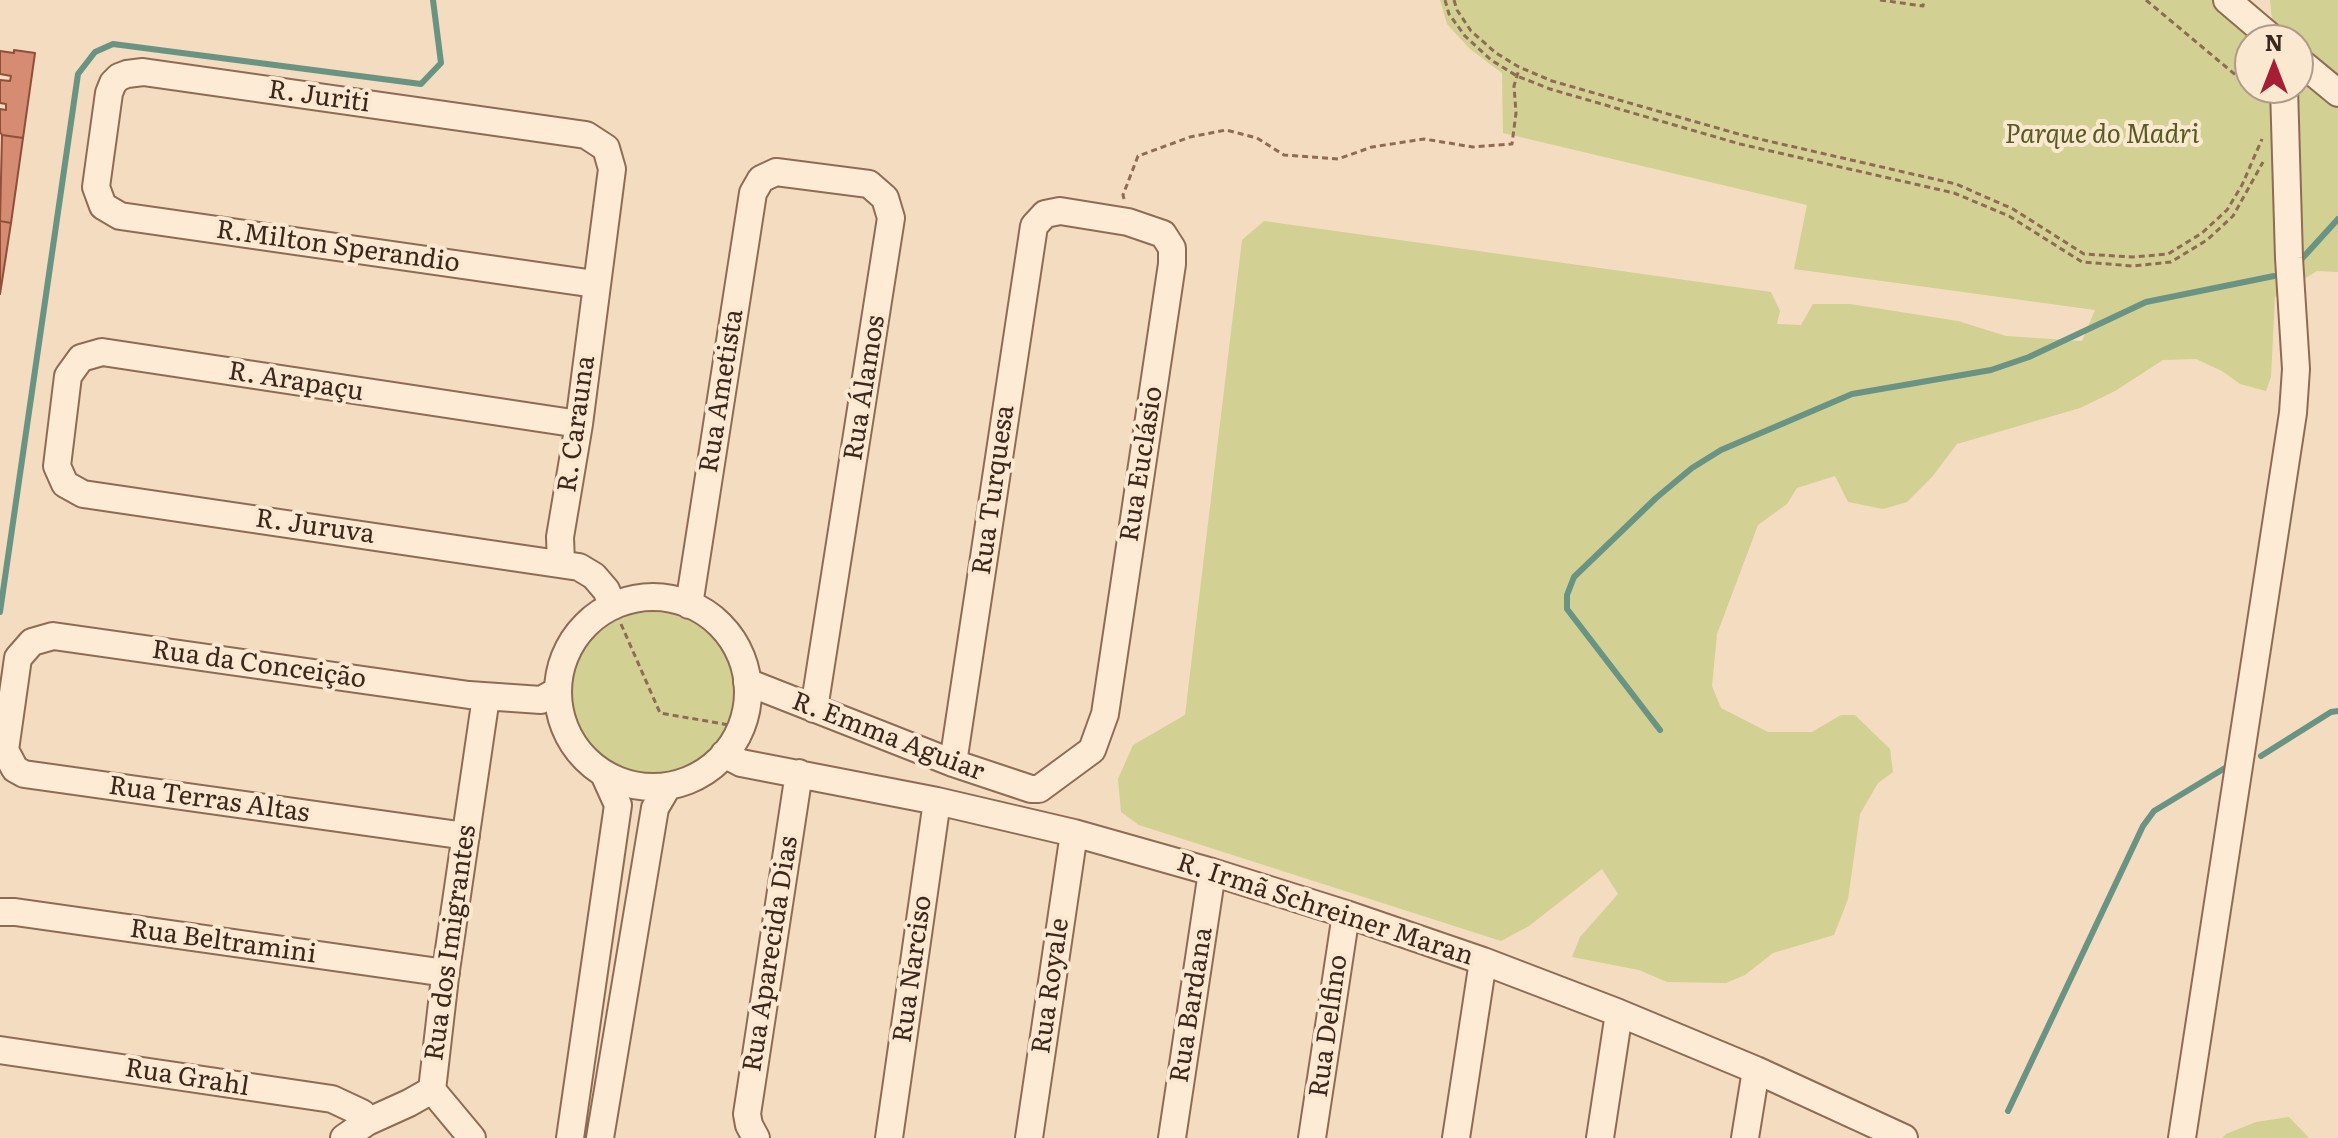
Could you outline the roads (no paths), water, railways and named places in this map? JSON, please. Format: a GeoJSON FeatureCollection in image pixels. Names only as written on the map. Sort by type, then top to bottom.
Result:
{"type":"FeatureCollection","features":[{"type":"Feature","properties":{"kind":"street"},"geometry":{"type":"LineString","coordinates":[[2227,0],[2255,24]]}},
{"type":"Feature","properties":{"kind":"street","name":"R. Juriti"},"geometry":{"type":"LineString","coordinates":[[96,187],[109,93],[119,77],[135,72],[586,135],[606,148],[612,169]]}},
{"type":"Feature","properties":{"kind":"street"},"geometry":{"type":"LineString","coordinates":[[2314,73],[2338,93]]}},
{"type":"Feature","properties":{"kind":"street"},"geometry":{"type":"LineString","coordinates":[[2182,1138],[2293,413],[2296,369],[2284,104]]}},
{"type":"Feature","properties":{"kind":"street","name":"R. Carauna"},"geometry":{"type":"LineString","coordinates":[[561,563],[560,537],[579,424],[612,169]]}},
{"type":"Feature","properties":{"kind":"street","name":"Rua Álamos"},"geometry":{"type":"LineString","coordinates":[[761,179],[776,172],[869,184],[885,198],[891,218],[814,709]]}},
{"type":"Feature","properties":{"kind":"street","name":"Rua Ametista"},"geometry":{"type":"LineString","coordinates":[[689,605],[753,193],[761,179]]}},
{"type":"Feature","properties":{"kind":"street","name":"R.Milton Sperandio"},"geometry":{"type":"LineString","coordinates":[[96,187],[103,206],[120,216],[595,284]]}},
{"type":"Feature","properties":{"kind":"street","name":"Rua Euclásio"},"geometry":{"type":"LineString","coordinates":[[1031,789],[1039,789],[1092,750],[1105,714],[1172,264],[1172,248],[1163,234],[1128,222],[1060,211],[1052,211],[1038,219]]}},
{"type":"Feature","properties":{"kind":"street","name":"Rua Turquesa"},"geometry":{"type":"LineString","coordinates":[[953,763],[1032,233],[1038,219]]}},
{"type":"Feature","properties":{"kind":"street","name":"R. Arapaçu"},"geometry":{"type":"LineString","coordinates":[[63,421],[68,376],[73,366],[91,353],[102,352],[579,424]]}},
{"type":"Feature","properties":{"kind":"street","name":"R. Juruva"},"geometry":{"type":"LineString","coordinates":[[63,421],[57,466],[65,484],[83,494],[561,563],[579,567],[594,576],[606,590],[613,606]]}},
{"type":"Feature","properties":{"kind":"street"},"geometry":{"type":"LineString","coordinates":[[643,598],[659,598],[689,605],[717,622],[728,634],[743,663],[747,682],[746,711],[741,727],[724,754],[699,775],[668,786],[635,786],[604,774],[590,764],[569,739],[560,715],[557,691],[565,656],[573,640],[598,615],[613,606],[643,598]]}},
{"type":"Feature","properties":{"kind":"street","name":"Rua da Conceição"},"geometry":{"type":"LineString","coordinates":[[11,709],[18,658],[32,642],[53,636],[486,697],[541,700],[557,691]]}},
{"type":"Feature","properties":{"kind":"street","name":"R. Emma Aguiar"},"geometry":{"type":"LineString","coordinates":[[747,682],[953,763],[1031,789]]}},
{"type":"Feature","properties":{"kind":"street","name":"Rua dos Imigrantes"},"geometry":{"type":"LineString","coordinates":[[344,1138],[367,1122],[432,1090],[486,697]]}},
{"type":"Feature","properties":{"kind":"street","name":"Rua Terras Altas"},"geometry":{"type":"LineString","coordinates":[[11,709],[5,750],[15,769],[24,774],[466,836]]}},
{"type":"Feature","properties":{"kind":"street","name":"R. Irmã Schreiner Maran"},"geometry":{"type":"LineString","coordinates":[[724,754],[741,763],[937,801],[1074,833],[1346,914],[1483,961],[1619,1013],[1756,1070],[1894,1136]]}},
{"type":"Feature","properties":{"kind":"street","name":"Rua Aparecida Dias"},"geometry":{"type":"LineString","coordinates":[[755,1137],[747,1114],[799,773]]}},
{"type":"Feature","properties":{"kind":"street"},"geometry":{"type":"LineString","coordinates":[[570,1138],[618,805],[604,774]]}},
{"type":"Feature","properties":{"kind":"street"},"geometry":{"type":"LineString","coordinates":[[600,1138],[655,808],[668,786]]}},
{"type":"Feature","properties":{"kind":"street","name":"Rua Narciso"},"geometry":{"type":"LineString","coordinates":[[889,1138],[937,801]]}},
{"type":"Feature","properties":{"kind":"street","name":"Rua Royale"},"geometry":{"type":"LineString","coordinates":[[1029,1138],[1074,833]]}},
{"type":"Feature","properties":{"kind":"street","name":"Rua Bardana"},"geometry":{"type":"LineString","coordinates":[[1172,1138],[1212,872]]}},
{"type":"Feature","properties":{"kind":"street","name":"Rua Beltramini"},"geometry":{"type":"LineString","coordinates":[[0,912],[446,973]]}},
{"type":"Feature","properties":{"kind":"street","name":"Rua Delfino"},"geometry":{"type":"LineString","coordinates":[[1312,1138],[1346,914]]}},
{"type":"Feature","properties":{"kind":"street"},"geometry":{"type":"LineString","coordinates":[[1456,1138],[1483,961]]}},
{"type":"Feature","properties":{"kind":"street"},"geometry":{"type":"LineString","coordinates":[[1600,1138],[1619,1013]]}},
{"type":"Feature","properties":{"kind":"street","name":"Rua Grahl"},"geometry":{"type":"LineString","coordinates":[[0,1050],[332,1099],[355,1109],[367,1122]]}},
{"type":"Feature","properties":{"kind":"street"},"geometry":{"type":"LineString","coordinates":[[1745,1138],[1756,1070]]}},
{"type":"Feature","properties":{"kind":"street"},"geometry":{"type":"LineString","coordinates":[[432,1090],[469,1136]]}},
{"type":"Feature","properties":{"kind":"waterway"},"geometry":{"type":"LineString","coordinates":[[0,612],[78,74],[95,52],[113,44],[421,84],[441,63],[433,0]]}},
{"type":"Feature","properties":{"kind":"waterway"},"geometry":{"type":"LineString","coordinates":[[2298,263],[2338,219]]}},
{"type":"Feature","properties":{"kind":"waterway"},"geometry":{"type":"LineString","coordinates":[[1660,730],[1567,609],[1567,595],[1574,577],[1692,468],[1721,450],[1852,394],[1991,370],[2029,357],[2146,302],[2274,276]]}},
{"type":"Feature","properties":{"kind":"waterway"},"geometry":{"type":"LineString","coordinates":[[2261,756],[2331,712],[2338,711]]}},
{"type":"Feature","properties":{"kind":"waterway"},"geometry":{"type":"LineString","coordinates":[[2008,1111],[2143,826],[2154,811],[2225,768]]}},
{"type":"Feature","properties":{"kind":"park label","name":"Parque do Madri"},"geometry":{"type":"Point","coordinates":[2102,135]}}]}
